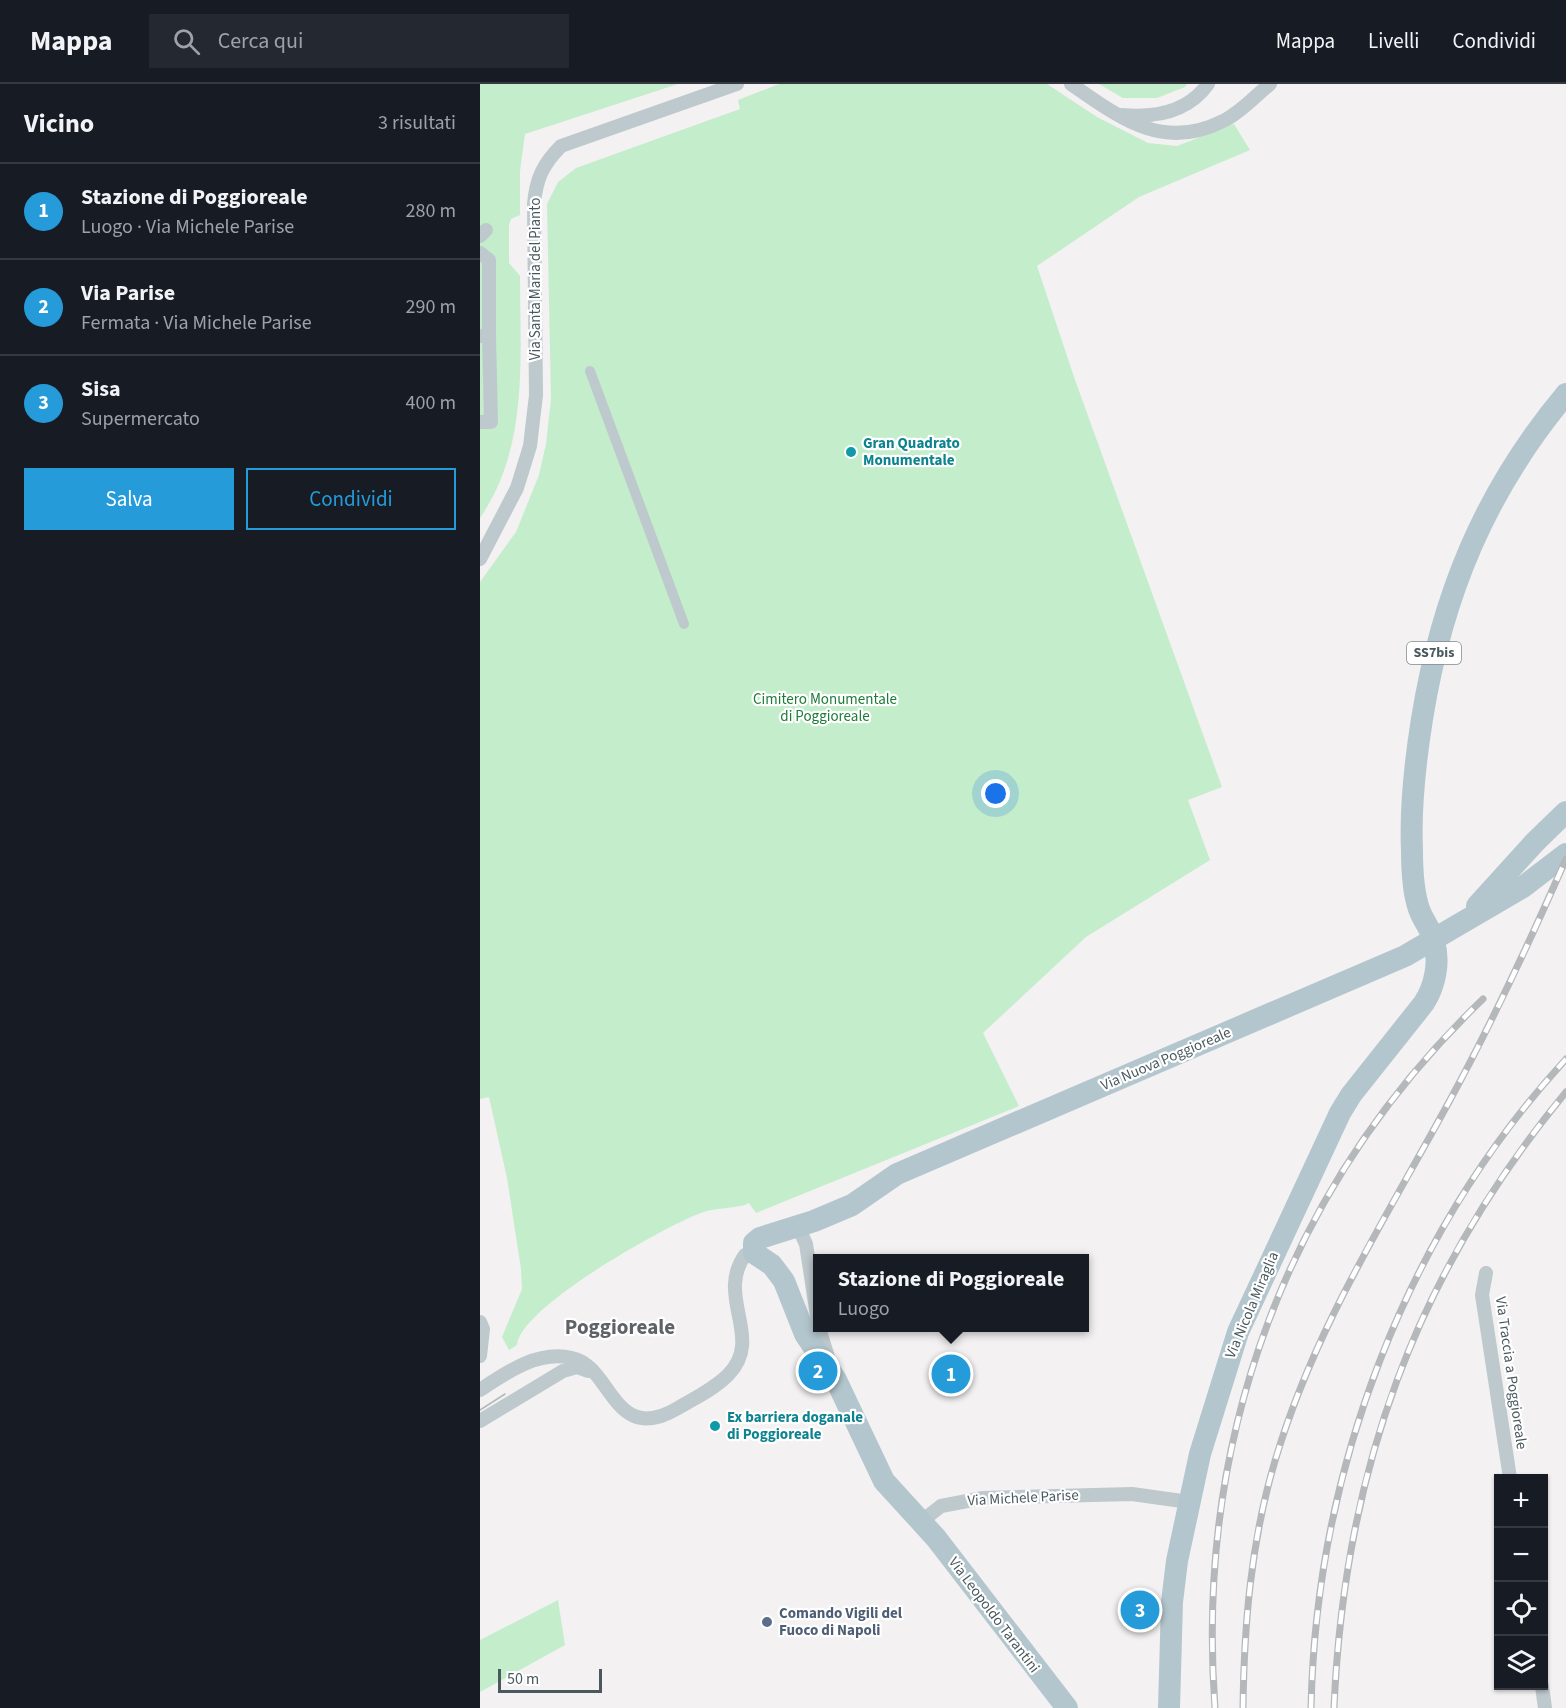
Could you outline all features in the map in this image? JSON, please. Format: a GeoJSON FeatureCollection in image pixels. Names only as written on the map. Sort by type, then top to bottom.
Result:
{"type":"FeatureCollection","features":[{"type":"Feature","properties":{"kind":"main road","name":"SS7bis"},"geometry":{"type":"LineString","coordinates":[[1434,941],[1418,908],[1412,851],[1413,775],[1431,663],[1446,610],[1486,510],[1532,435],[1566,394]]}},
{"type":"Feature","properties":{"kind":"main road"},"geometry":{"type":"LineString","coordinates":[[1464,920],[1527,850],[1566,812]]}},
{"type":"Feature","properties":{"kind":"main road"},"geometry":{"type":"LineString","coordinates":[[1464,920],[1523,887],[1566,854]]}},
{"type":"Feature","properties":{"kind":"main road","name":"Via Nuova Poggioreale"},"geometry":{"type":"LineString","coordinates":[[753,1257],[754,1243],[760,1238],[814,1221],[852,1205],[897,1174],[1434,941],[1464,920]]}},
{"type":"Feature","properties":{"kind":"main road","name":"Via Nicola Miraglia"},"geometry":{"type":"LineString","coordinates":[[1169,1708],[1172,1602],[1189,1502],[1223,1374],[1257,1288],[1340,1113],[1430,994],[1436,968],[1434,941]]}},
{"type":"Feature","properties":{"kind":"main road"},"geometry":{"type":"LineString","coordinates":[[753,1257],[784,1281],[805,1334],[836,1380],[884,1481],[922,1521]]}},
{"type":"Feature","properties":{"kind":"main road","name":"Via Leopoldo Tarantini"},"geometry":{"type":"LineString","coordinates":[[922,1521],[1067,1708]]}},
{"type":"Feature","properties":{"kind":"street","name":"Via Santa Maria del Pianto"},"geometry":{"type":"LineString","coordinates":[[480,559],[518,489],[530,446],[536,395],[534,204],[539,173],[561,146],[737,84]]}},
{"type":"Feature","properties":{"kind":"street"},"geometry":{"type":"LineString","coordinates":[[1071,84],[1114,114],[1146,130],[1163,134],[1190,131],[1222,122],[1270,84]]}},
{"type":"Feature","properties":{"kind":"street"},"geometry":{"type":"LineString","coordinates":[[1114,114],[1142,117],[1183,108],[1208,84]]}},
{"type":"Feature","properties":{"kind":"street"},"geometry":{"type":"LineString","coordinates":[[1183,108],[1182,124],[1190,131]]}},
{"type":"Feature","properties":{"kind":"street"},"geometry":{"type":"LineString","coordinates":[[480,253],[489,260],[484,336],[491,422],[480,422]]}},
{"type":"Feature","properties":{"kind":"street"},"geometry":{"type":"LineString","coordinates":[[590,371],[684,624]]}},
{"type":"Feature","properties":{"kind":"street"},"geometry":{"type":"LineString","coordinates":[[800,1231],[806,1244],[813,1290]]}},
{"type":"Feature","properties":{"kind":"street"},"geometry":{"type":"LineString","coordinates":[[480,1390],[512,1369],[531,1361],[569,1357],[584,1364],[621,1408],[647,1418],[676,1410],[728,1375],[736,1365],[742,1346],[734,1278],[753,1257]]}},
{"type":"Feature","properties":{"kind":"street","name":"Via Traccia a Poggioreale"},"geometry":{"type":"LineString","coordinates":[[1486,1273],[1482,1295],[1509,1474]]}},
{"type":"Feature","properties":{"kind":"street"},"geometry":{"type":"LineString","coordinates":[[480,1322],[483,1329],[480,1356]]}},
{"type":"Feature","properties":{"kind":"street"},"geometry":{"type":"LineString","coordinates":[[820,1332],[836,1380]]}},
{"type":"Feature","properties":{"kind":"street"},"geometry":{"type":"LineString","coordinates":[[480,1421],[570,1368],[585,1369],[598,1380]]}},
{"type":"Feature","properties":{"kind":"street"},"geometry":{"type":"LineString","coordinates":[[512,1369],[524,1369],[532,1375],[531,1386],[526,1392]]}},
{"type":"Feature","properties":{"kind":"street","name":"Via Michele Parise"},"geometry":{"type":"LineString","coordinates":[[922,1521],[941,1506],[982,1498],[1132,1494],[1189,1502]]}},
{"type":"Feature","properties":{"kind":"street"},"geometry":{"type":"LineString","coordinates":[[1543,1690],[1545,1708]]}},
{"type":"Feature","properties":{"kind":"green space"},"geometry":{"type":"Polygon","coordinates":[[[480,84],[678,84],[525,134],[520,171],[520,215],[511,219],[509,225],[509,263],[520,276],[521,339],[518,402],[507,462],[496,491],[480,518],[480,84]]]}},
{"type":"Feature","properties":{"kind":"green space","name":"Cimitero Monumentale di Poggioreale"},"geometry":{"type":"Polygon","coordinates":[[[779,84],[1047,84],[1097,117],[1148,143],[1177,146],[1234,124],[1250,150],[1139,197],[1037,266],[1074,377],[1222,787],[1188,800],[1210,860],[1086,937],[983,1033],[1019,1106],[756,1213],[749,1203],[707,1211],[683,1221],[628,1250],[567,1290],[542,1310],[524,1329],[517,1345],[509,1350],[502,1337],[522,1289],[521,1269],[507,1178],[489,1097],[480,1099],[480,582],[516,532],[539,475],[546,444],[551,399],[547,204],[558,182],[576,168],[740,109],[738,100],[779,84]]]}},
{"type":"Feature","properties":{"kind":"green space"},"geometry":{"type":"Polygon","coordinates":[[[1099,84],[1187,84],[1185,87],[1157,98],[1123,98],[1099,84]]]}},
{"type":"Feature","properties":{"kind":"green space"},"geometry":{"type":"Polygon","coordinates":[[[558,1600],[565,1645],[480,1692],[480,1640],[558,1600]]]}},
{"type":"Feature","properties":{"kind":"tram line"},"geometry":{"type":"LineString","coordinates":[[480,1410],[505,1394]]}},
{"type":"Feature","properties":{"kind":"railway"},"geometry":{"type":"LineString","coordinates":[[1243,1708],[1247,1614],[1255,1552],[1267,1491],[1291,1413],[1330,1320],[1481,1041],[1566,859]]}},
{"type":"Feature","properties":{"kind":"railway"},"geometry":{"type":"LineString","coordinates":[[1215,1708],[1213,1608],[1221,1510],[1239,1415],[1268,1323],[1307,1235],[1356,1151],[1414,1072],[1483,999]]}},
{"type":"Feature","properties":{"kind":"railway"},"geometry":{"type":"LineString","coordinates":[[1311,1708],[1317,1619],[1330,1531],[1351,1445],[1380,1360],[1416,1279],[1459,1201],[1509,1127],[1566,1059]]}},
{"type":"Feature","properties":{"kind":"railway"},"geometry":{"type":"LineString","coordinates":[[1334,1708],[1341,1621],[1353,1538],[1372,1458],[1397,1380],[1429,1305],[1467,1232],[1513,1161],[1566,1092]]}},
{"type":"Feature","properties":{"kind":"place","name":"Gran Quadrato Monumentale"},"geometry":{"type":"Point","coordinates":[851,452]}},
{"type":"Feature","properties":{"kind":"place","name":"Via Parise"},"geometry":{"type":"Point","coordinates":[818,1371]}},
{"type":"Feature","properties":{"kind":"place","name":"Stazione di Poggioreale"},"geometry":{"type":"Point","coordinates":[951,1374]}},
{"type":"Feature","properties":{"kind":"place","name":"Ex barriera doganale di Poggioreale"},"geometry":{"type":"Point","coordinates":[715,1426]}},
{"type":"Feature","properties":{"kind":"place","name":"Sisa"},"geometry":{"type":"Point","coordinates":[1140,1610]}},
{"type":"Feature","properties":{"kind":"place","name":"Comando Vigili del Fuoco di Napoli"},"geometry":{"type":"Point","coordinates":[767,1622]}},
{"type":"Feature","properties":{"kind":"district","name":"Poggioreale"},"geometry":{"type":"Point","coordinates":[620,1327]}}]}
